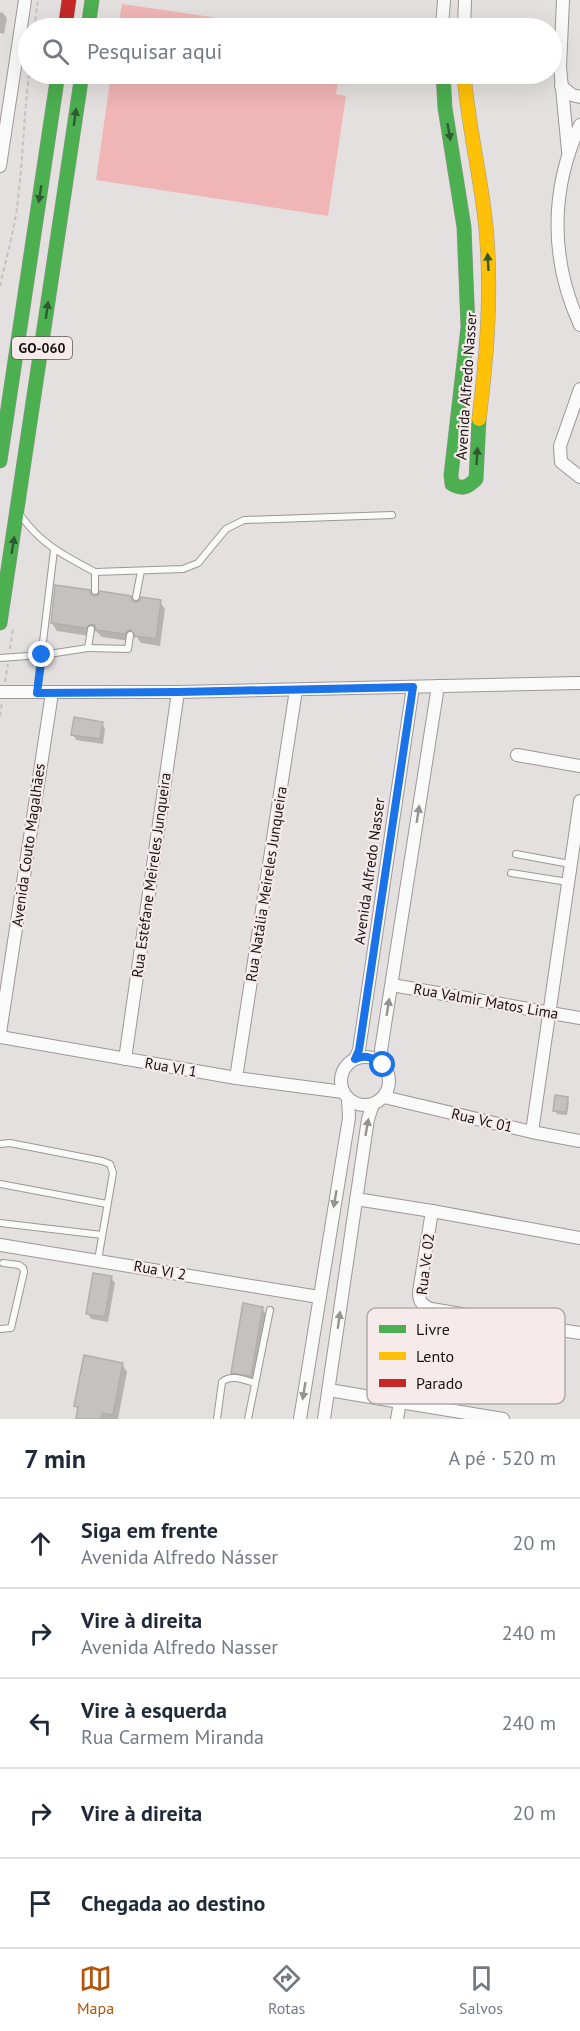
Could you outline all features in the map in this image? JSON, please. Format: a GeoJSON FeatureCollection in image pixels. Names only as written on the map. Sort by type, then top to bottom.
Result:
{"type":"FeatureCollection","features":[{"type":"Feature","properties":{"kind":"main road"},"geometry":{"type":"LineString","coordinates":[[66,18],[69,0]]}},
{"type":"Feature","properties":{"kind":"main road"},"geometry":{"type":"LineString","coordinates":[[89,18],[92,0]]}},
{"type":"Feature","properties":{"kind":"main road","name":"GO-060"},"geometry":{"type":"LineString","coordinates":[[0,460],[56,84]]}},
{"type":"Feature","properties":{"kind":"main road","name":"GO-060"},"geometry":{"type":"LineString","coordinates":[[0,623],[81,84]]}},
{"type":"Feature","properties":{"kind":"main road","name":"Avenida Alfredo Nasser"},"geometry":{"type":"LineString","coordinates":[[443,84],[444,108],[464,227],[467,279],[468,327],[451,475],[452,484],[460,488],[468,487],[476,479],[479,420],[488,344],[489,279],[486,227],[465,84]]}},
{"type":"Feature","properties":{"kind":"street"},"geometry":{"type":"LineString","coordinates":[[22,18],[25,0]]}},
{"type":"Feature","properties":{"kind":"street"},"geometry":{"type":"LineString","coordinates":[[443,18],[444,0]]}},
{"type":"Feature","properties":{"kind":"street"},"geometry":{"type":"LineString","coordinates":[[464,18],[465,0]]}},
{"type":"Feature","properties":{"kind":"street"},"geometry":{"type":"LineString","coordinates":[[562,18],[563,0]]}},
{"type":"Feature","properties":{"kind":"street"},"geometry":{"type":"LineString","coordinates":[[0,166],[18,46]]}},
{"type":"Feature","properties":{"kind":"street"},"geometry":{"type":"LineString","coordinates":[[561,86],[572,95],[580,97]]}},
{"type":"Feature","properties":{"kind":"street"},"geometry":{"type":"LineString","coordinates":[[561,86],[568,154]]}},
{"type":"Feature","properties":{"kind":"street"},"geometry":{"type":"LineString","coordinates":[[580,125],[562,174],[557,223],[564,279],[580,325]]}},
{"type":"Feature","properties":{"kind":"street"},"geometry":{"type":"LineString","coordinates":[[580,389],[560,446],[561,462],[580,477]]}},
{"type":"Feature","properties":{"kind":"street"},"geometry":{"type":"LineString","coordinates":[[0,692],[178,692],[580,683]]}},
{"type":"Feature","properties":{"kind":"street"},"geometry":{"type":"LineString","coordinates":[[324,1419],[368,1119],[388,1089],[389,1079],[383,1065],[381,1050],[438,686]]}},
{"type":"Feature","properties":{"kind":"street","name":"Avenida Alfredo Nasser"},"geometry":{"type":"LineString","coordinates":[[355,1059],[359,1050],[413,687]]}},
{"type":"Feature","properties":{"kind":"street","name":"Rua Natália Meireles Junqueira"},"geometry":{"type":"LineString","coordinates":[[236,1078],[296,690]]}},
{"type":"Feature","properties":{"kind":"street","name":"Rua Estéfane Meireles Junqueira"},"geometry":{"type":"LineString","coordinates":[[125,1059],[178,692]]}},
{"type":"Feature","properties":{"kind":"street","name":"Avenida Couto Magalhães"},"geometry":{"type":"LineString","coordinates":[[0,1035],[52,693]]}},
{"type":"Feature","properties":{"kind":"street"},"geometry":{"type":"LineString","coordinates":[[517,755],[580,766]]}},
{"type":"Feature","properties":{"kind":"street"},"geometry":{"type":"LineString","coordinates":[[532,1132],[580,801]]}},
{"type":"Feature","properties":{"kind":"street","name":"Rua Valmir Matos Lima"},"geometry":{"type":"LineString","coordinates":[[392,985],[580,1018]]}},
{"type":"Feature","properties":{"kind":"street","name":"Rua VI 1"},"geometry":{"type":"LineString","coordinates":[[0,1035],[125,1059],[346,1096]]}},
{"type":"Feature","properties":{"kind":"street"},"geometry":{"type":"LineString","coordinates":[[300,1419],[349,1118],[346,1096],[341,1087],[341,1075],[344,1068],[355,1059],[364,1056],[373,1058],[383,1065]]}},
{"type":"Feature","properties":{"kind":"street"},"geometry":{"type":"LineString","coordinates":[[346,1096],[362,1106],[379,1101]]}},
{"type":"Feature","properties":{"kind":"street","name":"Rua Vc 01"},"geometry":{"type":"LineString","coordinates":[[379,1101],[580,1141]]}},
{"type":"Feature","properties":{"kind":"street"},"geometry":{"type":"LineString","coordinates":[[340,1174],[360,1177]]}},
{"type":"Feature","properties":{"kind":"street"},"geometry":{"type":"LineString","coordinates":[[356,1199],[432,1211]]}},
{"type":"Feature","properties":{"kind":"street","name":"Rua Vc 02"},"geometry":{"type":"LineString","coordinates":[[436,1308],[424,1306],[419,1300],[432,1211],[580,1238]]}},
{"type":"Feature","properties":{"kind":"street","name":"Rua VI 2"},"geometry":{"type":"LineString","coordinates":[[0,1245],[319,1297]]}},
{"type":"Feature","properties":{"kind":"street","name":"Rua Vc 02"},"geometry":{"type":"LineString","coordinates":[[565,1330],[580,1333]]}},
{"type":"Feature","properties":{"kind":"street"},"geometry":{"type":"LineString","coordinates":[[329,1390],[367,1396]]}},
{"type":"Feature","properties":{"kind":"street"},"geometry":{"type":"LineString","coordinates":[[397,1419],[400,1404]]}},
{"type":"Feature","properties":{"kind":"street"},"geometry":{"type":"LineString","coordinates":[[412,1404],[503,1419]]}},
{"type":"Feature","properties":{"kind":"lane"},"geometry":{"type":"LineString","coordinates":[[18,512],[28,526],[54,550],[95,572],[183,569],[198,563],[226,528],[243,520],[392,515]]}},
{"type":"Feature","properties":{"kind":"lane"},"geometry":{"type":"LineString","coordinates":[[37,693],[54,550]]}},
{"type":"Feature","properties":{"kind":"lane"},"geometry":{"type":"LineString","coordinates":[[136,597],[141,571]]}},
{"type":"Feature","properties":{"kind":"lane"},"geometry":{"type":"LineString","coordinates":[[95,572],[95,591]]}},
{"type":"Feature","properties":{"kind":"lane"},"geometry":{"type":"LineString","coordinates":[[88,648],[91,629]]}},
{"type":"Feature","properties":{"kind":"lane"},"geometry":{"type":"LineString","coordinates":[[0,658],[88,648],[128,650],[130,635]]}},
{"type":"Feature","properties":{"kind":"lane"},"geometry":{"type":"LineString","coordinates":[[516,854],[570,864]]}},
{"type":"Feature","properties":{"kind":"lane"},"geometry":{"type":"LineString","coordinates":[[511,873],[568,882]]}},
{"type":"Feature","properties":{"kind":"lane"},"geometry":{"type":"LineString","coordinates":[[0,1144],[10,1143],[110,1164],[113,1173],[98,1260]]}},
{"type":"Feature","properties":{"kind":"lane"},"geometry":{"type":"LineString","coordinates":[[0,1184],[107,1204]]}},
{"type":"Feature","properties":{"kind":"lane"},"geometry":{"type":"LineString","coordinates":[[0,1222],[102,1235]]}},
{"type":"Feature","properties":{"kind":"lane"},"geometry":{"type":"LineString","coordinates":[[0,1329],[11,1328],[24,1272],[19,1265],[3,1263]]}},
{"type":"Feature","properties":{"kind":"lane"},"geometry":{"type":"LineString","coordinates":[[248,1419],[270,1310]]}},
{"type":"Feature","properties":{"kind":"lane"},"geometry":{"type":"LineString","coordinates":[[217,1419],[222,1382],[227,1378],[233,1378],[255,1383]]}},
{"type":"Feature","properties":{"kind":"path"},"geometry":{"type":"LineString","coordinates":[[35,18],[38,0]]}},
{"type":"Feature","properties":{"kind":"path"},"geometry":{"type":"LineString","coordinates":[[0,286],[15,222],[28,84]]}},
{"type":"Feature","properties":{"kind":"shaded area"},"geometry":{"type":"Polygon","coordinates":[[[122,4],[218,18],[120,18],[122,4]]]}},
{"type":"Feature","properties":{"kind":"shaded area"},"geometry":{"type":"Polygon","coordinates":[[[110,84],[338,84],[336,94],[346,96],[328,216],[96,180],[110,84]]]}},
{"type":"Feature","properties":{"kind":"building"},"geometry":{"type":"Polygon","coordinates":[[[55,585],[90,590],[94,596],[100,591],[131,596],[132,601],[136,602],[140,601],[141,597],[161,600],[156,639],[135,636],[131,630],[125,634],[96,630],[95,625],[91,624],[86,628],[51,623],[55,585]]]}},
{"type":"Feature","properties":{"kind":"building"},"geometry":{"type":"Polygon","coordinates":[[[74,717],[103,722],[100,739],[71,735],[74,717]]]}},
{"type":"Feature","properties":{"kind":"building"},"geometry":{"type":"Polygon","coordinates":[[[555,1095],[568,1097],[566,1112],[553,1111],[555,1095]]]}},
{"type":"Feature","properties":{"kind":"building"},"geometry":{"type":"Polygon","coordinates":[[[93,1273],[112,1276],[105,1317],[86,1314],[93,1273]]]}},
{"type":"Feature","properties":{"kind":"building"},"geometry":{"type":"Polygon","coordinates":[[[243,1303],[263,1307],[251,1376],[231,1373],[243,1303]]]}},
{"type":"Feature","properties":{"kind":"building"},"geometry":{"type":"Polygon","coordinates":[[[84,1355],[123,1363],[113,1415],[102,1413],[101,1419],[76,1419],[78,1407],[74,1406],[84,1355]]]}},
{"type":"Feature","properties":{"kind":"traffic: fast"},"geometry":{"type":"LineString","coordinates":[[89,18],[92,0]]}},
{"type":"Feature","properties":{"kind":"traffic: fast"},"geometry":{"type":"LineString","coordinates":[[0,461],[57,84]]}},
{"type":"Feature","properties":{"kind":"traffic: fast"},"geometry":{"type":"LineString","coordinates":[[0,623],[81,84]]}},
{"type":"Feature","properties":{"kind":"traffic: fast"},"geometry":{"type":"LineString","coordinates":[[444,84],[445,108],[464,227],[468,327],[451,475],[452,484],[459,487],[465,487],[476,479],[479,419]]}},
{"type":"Feature","properties":{"kind":"traffic: slow"},"geometry":{"type":"LineString","coordinates":[[465,84],[484,209],[488,252],[488,324],[479,419]]}},
{"type":"Feature","properties":{"kind":"traffic: jam"},"geometry":{"type":"LineString","coordinates":[[66,18],[69,0]]}},
{"type":"Feature","properties":{"kind":"route"},"geometry":{"type":"LineString","coordinates":[[42,655],[37,693],[413,687],[359,1050],[355,1059],[364,1056],[373,1058],[383,1065]]}}]}
